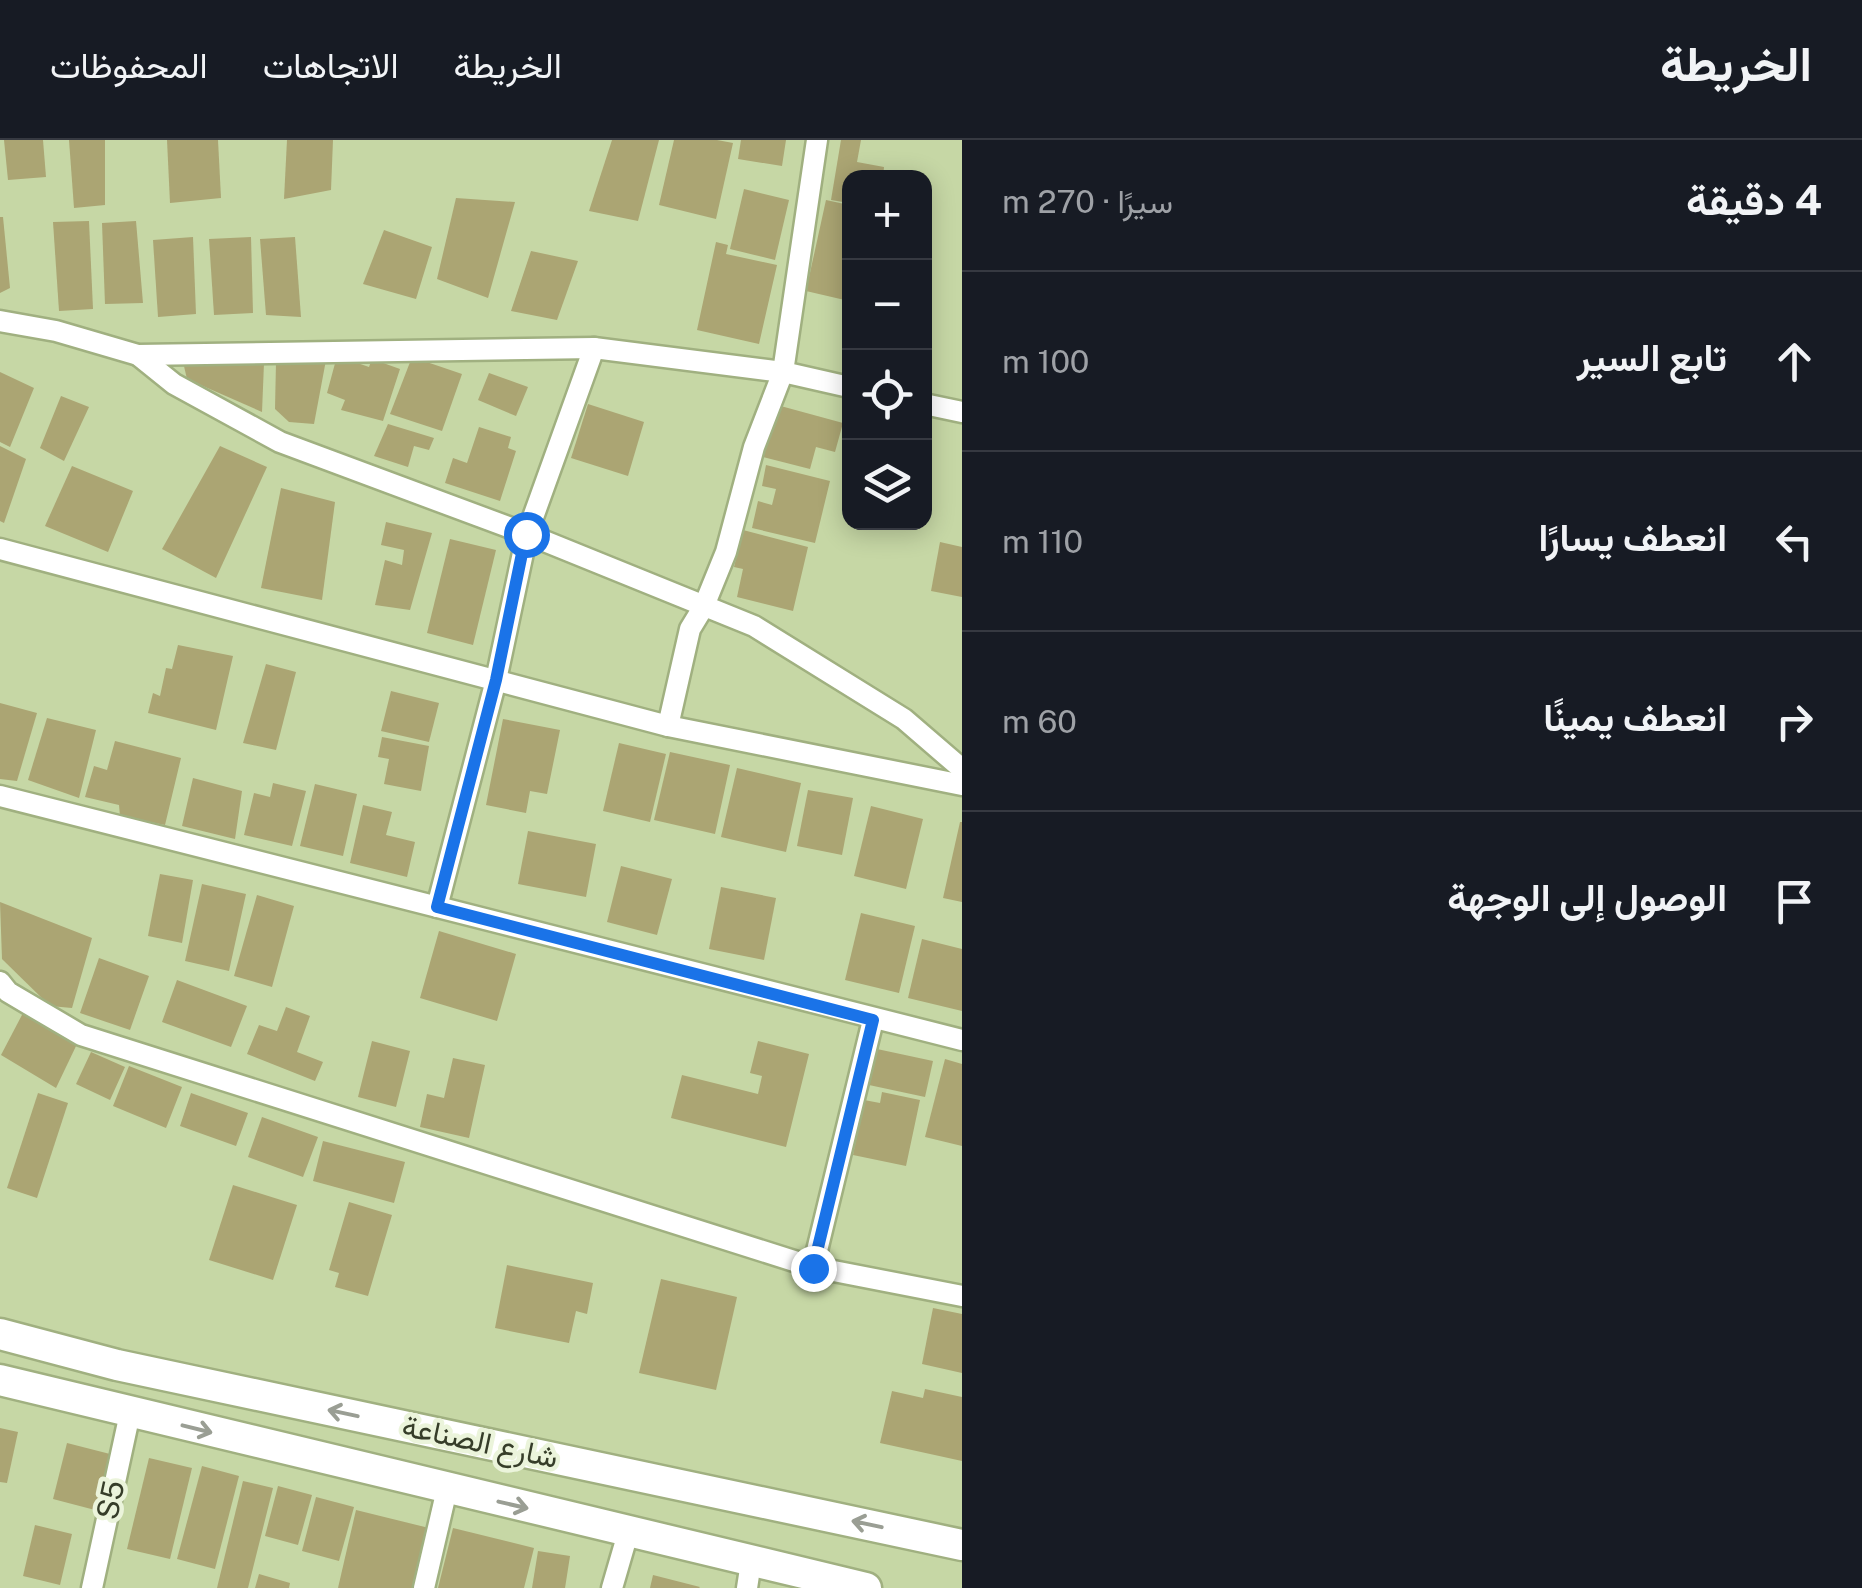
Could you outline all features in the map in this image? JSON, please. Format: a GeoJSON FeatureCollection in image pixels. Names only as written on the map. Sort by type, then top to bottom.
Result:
{"type":"FeatureCollection","features":[{"type":"Feature","properties":{"kind":"main road","name":"شارع الصناعة"},"geometry":{"type":"LineString","coordinates":[[0,1334],[118,1365],[962,1545]]}},
{"type":"Feature","properties":{"kind":"main road","name":"شارع الصناعة"},"geometry":{"type":"LineString","coordinates":[[0,1380],[628,1532],[749,1575],[866,1588]]}},
{"type":"Feature","properties":{"kind":"street"},"geometry":{"type":"LineString","coordinates":[[668,726],[690,629],[726,552],[754,447],[783,372],[818,140]]}},
{"type":"Feature","properties":{"kind":"street"},"geometry":{"type":"LineString","coordinates":[[0,322],[56,330],[138,356],[594,348],[783,372],[842,385]]}},
{"type":"Feature","properties":{"kind":"street"},"geometry":{"type":"LineString","coordinates":[[437,907],[496,680],[526,534],[594,348]]}},
{"type":"Feature","properties":{"kind":"street"},"geometry":{"type":"LineString","coordinates":[[138,356],[174,384],[280,442],[526,534],[754,626],[904,719],[962,769]]}},
{"type":"Feature","properties":{"kind":"street"},"geometry":{"type":"LineString","coordinates":[[932,406],[962,412]]}},
{"type":"Feature","properties":{"kind":"street"},"geometry":{"type":"LineString","coordinates":[[0,549],[668,726],[962,785]]}},
{"type":"Feature","properties":{"kind":"street"},"geometry":{"type":"LineString","coordinates":[[0,796],[962,1040]]}},
{"type":"Feature","properties":{"kind":"street"},"geometry":{"type":"LineString","coordinates":[[0,982],[8,992],[80,1035],[813,1268],[962,1296]]}},
{"type":"Feature","properties":{"kind":"street"},"geometry":{"type":"LineString","coordinates":[[813,1268],[873,1020]]}},
{"type":"Feature","properties":{"kind":"street","name":"S5"},"geometry":{"type":"LineString","coordinates":[[92,1588],[130,1413]]}},
{"type":"Feature","properties":{"kind":"street"},"geometry":{"type":"LineString","coordinates":[[424,1588],[447,1489]]}},
{"type":"Feature","properties":{"kind":"street"},"geometry":{"type":"LineString","coordinates":[[612,1588],[628,1532]]}},
{"type":"Feature","properties":{"kind":"building"},"geometry":{"type":"Polygon","coordinates":[[[4,140],[43,140],[46,177],[8,180],[4,140]]]}},
{"type":"Feature","properties":{"kind":"building"},"geometry":{"type":"Polygon","coordinates":[[[69,140],[105,140],[105,205],[74,208],[69,140]]]}},
{"type":"Feature","properties":{"kind":"building"},"geometry":{"type":"Polygon","coordinates":[[[167,140],[218,140],[221,198],[170,203],[167,140]]]}},
{"type":"Feature","properties":{"kind":"building"},"geometry":{"type":"Polygon","coordinates":[[[287,140],[333,140],[331,190],[284,199],[287,140]]]}},
{"type":"Feature","properties":{"kind":"building"},"geometry":{"type":"Polygon","coordinates":[[[612,140],[659,140],[638,221],[589,211],[612,140]]]}},
{"type":"Feature","properties":{"kind":"building"},"geometry":{"type":"Polygon","coordinates":[[[674,140],[733,143],[716,219],[659,205],[674,140]]]}},
{"type":"Feature","properties":{"kind":"building"},"geometry":{"type":"Polygon","coordinates":[[[741,140],[786,140],[782,166],[738,159],[741,140]]]}},
{"type":"Feature","properties":{"kind":"building"},"geometry":{"type":"Polygon","coordinates":[[[841,140],[861,140],[857,162],[884,170],[842,170],[842,202],[831,200],[841,140]]]}},
{"type":"Feature","properties":{"kind":"building"},"geometry":{"type":"Polygon","coordinates":[[[744,189],[789,200],[775,260],[730,249],[744,189]]]}},
{"type":"Feature","properties":{"kind":"building"},"geometry":{"type":"Polygon","coordinates":[[[456,198],[515,202],[488,298],[437,279],[456,198]]]}},
{"type":"Feature","properties":{"kind":"building"},"geometry":{"type":"Polygon","coordinates":[[[826,200],[842,203],[842,299],[806,291],[826,200]]]}},
{"type":"Feature","properties":{"kind":"building"},"geometry":{"type":"Polygon","coordinates":[[[0,217],[10,288],[0,293],[0,217]]]}},
{"type":"Feature","properties":{"kind":"building"},"geometry":{"type":"Polygon","coordinates":[[[89,221],[93,309],[59,311],[53,222],[89,221]]]}},
{"type":"Feature","properties":{"kind":"building"},"geometry":{"type":"Polygon","coordinates":[[[136,221],[143,303],[105,304],[102,223],[136,221]]]}},
{"type":"Feature","properties":{"kind":"building"},"geometry":{"type":"Polygon","coordinates":[[[384,230],[432,247],[416,299],[363,284],[384,230]]]}},
{"type":"Feature","properties":{"kind":"building"},"geometry":{"type":"Polygon","coordinates":[[[193,237],[196,314],[158,317],[153,240],[193,237]]]}},
{"type":"Feature","properties":{"kind":"building"},"geometry":{"type":"Polygon","coordinates":[[[251,237],[253,313],[214,315],[209,239],[251,237]]]}},
{"type":"Feature","properties":{"kind":"building"},"geometry":{"type":"Polygon","coordinates":[[[295,237],[301,317],[266,315],[260,239],[295,237]]]}},
{"type":"Feature","properties":{"kind":"building"},"geometry":{"type":"Polygon","coordinates":[[[716,242],[728,245],[726,254],[777,265],[759,344],[697,330],[716,242]]]}},
{"type":"Feature","properties":{"kind":"building"},"geometry":{"type":"Polygon","coordinates":[[[531,251],[578,261],[557,320],[511,311],[531,251]]]}},
{"type":"Feature","properties":{"kind":"building"},"geometry":{"type":"Polygon","coordinates":[[[337,356],[369,367],[372,359],[400,369],[383,421],[341,410],[345,400],[327,393],[337,356]]]}},
{"type":"Feature","properties":{"kind":"building"},"geometry":{"type":"Polygon","coordinates":[[[412,357],[462,374],[442,431],[390,414],[412,357]]]}},
{"type":"Feature","properties":{"kind":"building"},"geometry":{"type":"Polygon","coordinates":[[[326,360],[314,424],[289,422],[275,409],[276,362],[326,360]]]}},
{"type":"Feature","properties":{"kind":"building"},"geometry":{"type":"Polygon","coordinates":[[[183,362],[264,363],[262,412],[187,379],[183,362]]]}},
{"type":"Feature","properties":{"kind":"building"},"geometry":{"type":"Polygon","coordinates":[[[0,372],[34,388],[10,447],[0,442],[0,372]]]}},
{"type":"Feature","properties":{"kind":"building"},"geometry":{"type":"Polygon","coordinates":[[[489,373],[528,387],[516,416],[478,400],[489,373]]]}},
{"type":"Feature","properties":{"kind":"building"},"geometry":{"type":"Polygon","coordinates":[[[61,396],[89,407],[64,461],[40,448],[61,396]]]}},
{"type":"Feature","properties":{"kind":"building"},"geometry":{"type":"Polygon","coordinates":[[[588,404],[644,422],[628,476],[571,458],[588,404]]]}},
{"type":"Feature","properties":{"kind":"building"},"geometry":{"type":"Polygon","coordinates":[[[777,405],[842,423],[835,452],[816,447],[810,469],[763,457],[777,405]]]}},
{"type":"Feature","properties":{"kind":"building"},"geometry":{"type":"Polygon","coordinates":[[[388,424],[434,438],[429,450],[414,446],[408,467],[374,456],[388,424]]]}},
{"type":"Feature","properties":{"kind":"building"},"geometry":{"type":"Polygon","coordinates":[[[479,427],[511,437],[508,448],[516,451],[500,501],[445,483],[453,458],[467,463],[479,427]]]}},
{"type":"Feature","properties":{"kind":"building"},"geometry":{"type":"Polygon","coordinates":[[[0,446],[26,459],[4,523],[0,521],[0,446]]]}},
{"type":"Feature","properties":{"kind":"building"},"geometry":{"type":"Polygon","coordinates":[[[220,446],[267,467],[216,578],[162,549],[220,446]]]}},
{"type":"Feature","properties":{"kind":"building"},"geometry":{"type":"Polygon","coordinates":[[[766,465],[830,481],[815,543],[752,528],[758,501],[772,505],[776,489],[762,486],[766,465]]]}},
{"type":"Feature","properties":{"kind":"building"},"geometry":{"type":"Polygon","coordinates":[[[72,466],[133,491],[108,552],[45,526],[72,466]]]}},
{"type":"Feature","properties":{"kind":"building"},"geometry":{"type":"Polygon","coordinates":[[[281,488],[335,502],[322,600],[261,588],[281,488]]]}},
{"type":"Feature","properties":{"kind":"building"},"geometry":{"type":"Polygon","coordinates":[[[386,522],[432,533],[410,610],[375,605],[385,560],[402,565],[404,550],[381,545],[386,522]]]}},
{"type":"Feature","properties":{"kind":"building"},"geometry":{"type":"Polygon","coordinates":[[[743,530],[808,547],[793,611],[737,597],[743,569],[734,567],[743,530]]]}},
{"type":"Feature","properties":{"kind":"building"},"geometry":{"type":"Polygon","coordinates":[[[450,539],[496,550],[473,645],[427,633],[450,539]]]}},
{"type":"Feature","properties":{"kind":"building"},"geometry":{"type":"Polygon","coordinates":[[[940,542],[962,547],[962,597],[931,591],[940,542]]]}},
{"type":"Feature","properties":{"kind":"building"},"geometry":{"type":"Polygon","coordinates":[[[178,645],[233,656],[216,730],[148,713],[153,693],[160,696],[166,668],[172,669],[178,645]]]}},
{"type":"Feature","properties":{"kind":"building"},"geometry":{"type":"Polygon","coordinates":[[[266,664],[296,672],[276,750],[243,743],[266,664]]]}},
{"type":"Feature","properties":{"kind":"building"},"geometry":{"type":"Polygon","coordinates":[[[391,691],[439,703],[429,742],[381,731],[391,691]]]}},
{"type":"Feature","properties":{"kind":"building"},"geometry":{"type":"Polygon","coordinates":[[[0,703],[37,713],[17,781],[0,779],[0,703]]]}},
{"type":"Feature","properties":{"kind":"building"},"geometry":{"type":"Polygon","coordinates":[[[47,718],[96,730],[79,798],[28,780],[47,718]]]}},
{"type":"Feature","properties":{"kind":"building"},"geometry":{"type":"Polygon","coordinates":[[[503,719],[560,730],[547,794],[530,791],[526,813],[486,805],[503,719]]]}},
{"type":"Feature","properties":{"kind":"building"},"geometry":{"type":"Polygon","coordinates":[[[382,737],[429,746],[421,791],[384,784],[389,759],[378,757],[382,737]]]}},
{"type":"Feature","properties":{"kind":"building"},"geometry":{"type":"Polygon","coordinates":[[[115,741],[181,758],[165,825],[120,816],[119,805],[85,797],[94,766],[107,770],[115,741]]]}},
{"type":"Feature","properties":{"kind":"building"},"geometry":{"type":"Polygon","coordinates":[[[619,743],[666,754],[650,822],[603,811],[619,743]]]}},
{"type":"Feature","properties":{"kind":"building"},"geometry":{"type":"Polygon","coordinates":[[[670,752],[730,765],[715,834],[654,820],[670,752]]]}},
{"type":"Feature","properties":{"kind":"building"},"geometry":{"type":"Polygon","coordinates":[[[737,768],[801,783],[786,852],[721,837],[737,768]]]}},
{"type":"Feature","properties":{"kind":"building"},"geometry":{"type":"Polygon","coordinates":[[[193,778],[242,791],[235,839],[182,826],[193,778]]]}},
{"type":"Feature","properties":{"kind":"building"},"geometry":{"type":"Polygon","coordinates":[[[273,783],[306,791],[292,846],[244,835],[254,793],[270,797],[273,783]]]}},
{"type":"Feature","properties":{"kind":"building"},"geometry":{"type":"Polygon","coordinates":[[[315,784],[357,794],[343,856],[300,846],[315,784]]]}},
{"type":"Feature","properties":{"kind":"building"},"geometry":{"type":"Polygon","coordinates":[[[808,790],[853,798],[842,855],[797,846],[808,790]]]}},
{"type":"Feature","properties":{"kind":"building"},"geometry":{"type":"Polygon","coordinates":[[[363,805],[392,812],[386,835],[415,842],[407,877],[350,863],[363,805]]]}},
{"type":"Feature","properties":{"kind":"building"},"geometry":{"type":"Polygon","coordinates":[[[871,806],[923,819],[906,889],[854,876],[871,806]]]}},
{"type":"Feature","properties":{"kind":"building"},"geometry":{"type":"Polygon","coordinates":[[[962,822],[962,902],[943,898],[962,822]]]}},
{"type":"Feature","properties":{"kind":"building"},"geometry":{"type":"Polygon","coordinates":[[[528,831],[596,844],[586,897],[518,884],[528,831]]]}},
{"type":"Feature","properties":{"kind":"building"},"geometry":{"type":"Polygon","coordinates":[[[621,866],[672,879],[657,935],[607,922],[621,866]]]}},
{"type":"Feature","properties":{"kind":"building"},"geometry":{"type":"Polygon","coordinates":[[[160,874],[193,880],[182,943],[148,936],[160,874]]]}},
{"type":"Feature","properties":{"kind":"building"},"geometry":{"type":"Polygon","coordinates":[[[202,884],[246,894],[229,971],[185,961],[202,884]]]}},
{"type":"Feature","properties":{"kind":"building"},"geometry":{"type":"Polygon","coordinates":[[[721,887],[776,898],[764,960],[709,949],[721,887]]]}},
{"type":"Feature","properties":{"kind":"building"},"geometry":{"type":"Polygon","coordinates":[[[257,895],[294,906],[272,987],[234,976],[257,895]]]}},
{"type":"Feature","properties":{"kind":"building"},"geometry":{"type":"Polygon","coordinates":[[[0,902],[92,938],[72,1008],[50,1006],[2,959],[0,902]]]}},
{"type":"Feature","properties":{"kind":"building"},"geometry":{"type":"Polygon","coordinates":[[[861,913],[915,926],[899,993],[845,980],[861,913]]]}},
{"type":"Feature","properties":{"kind":"building"},"geometry":{"type":"Polygon","coordinates":[[[439,931],[516,954],[497,1021],[420,998],[439,931]]]}},
{"type":"Feature","properties":{"kind":"building"},"geometry":{"type":"Polygon","coordinates":[[[922,939],[962,949],[962,1011],[908,998],[922,939]]]}},
{"type":"Feature","properties":{"kind":"building"},"geometry":{"type":"Polygon","coordinates":[[[99,958],[149,976],[130,1030],[80,1013],[99,958]]]}},
{"type":"Feature","properties":{"kind":"building"},"geometry":{"type":"Polygon","coordinates":[[[177,980],[247,1006],[231,1047],[162,1022],[177,980]]]}},
{"type":"Feature","properties":{"kind":"building"},"geometry":{"type":"Polygon","coordinates":[[[286,1007],[310,1016],[297,1052],[323,1062],[315,1081],[247,1054],[259,1025],[277,1031],[286,1007]]]}},
{"type":"Feature","properties":{"kind":"building"},"geometry":{"type":"Polygon","coordinates":[[[23,1013],[77,1044],[56,1088],[1,1055],[23,1013]]]}},
{"type":"Feature","properties":{"kind":"building"},"geometry":{"type":"Polygon","coordinates":[[[372,1041],[410,1051],[396,1107],[358,1097],[372,1041]]]}},
{"type":"Feature","properties":{"kind":"building"},"geometry":{"type":"Polygon","coordinates":[[[758,1041],[809,1054],[786,1147],[671,1118],[682,1075],[758,1094],[762,1076],[750,1073],[758,1041]]]}},
{"type":"Feature","properties":{"kind":"building"},"geometry":{"type":"Polygon","coordinates":[[[877,1049],[933,1061],[925,1097],[869,1085],[877,1049]]]}},
{"type":"Feature","properties":{"kind":"building"},"geometry":{"type":"Polygon","coordinates":[[[91,1052],[125,1067],[110,1100],[76,1084],[91,1052]]]}},
{"type":"Feature","properties":{"kind":"building"},"geometry":{"type":"Polygon","coordinates":[[[453,1058],[485,1065],[469,1138],[420,1127],[427,1094],[444,1098],[453,1058]]]}},
{"type":"Feature","properties":{"kind":"building"},"geometry":{"type":"Polygon","coordinates":[[[945,1059],[962,1064],[962,1146],[925,1137],[945,1059]]]}},
{"type":"Feature","properties":{"kind":"building"},"geometry":{"type":"Polygon","coordinates":[[[129,1066],[182,1087],[166,1128],[113,1106],[129,1066]]]}},
{"type":"Feature","properties":{"kind":"building"},"geometry":{"type":"Polygon","coordinates":[[[882,1092],[920,1100],[906,1166],[853,1155],[864,1100],[880,1103],[882,1092]]]}},
{"type":"Feature","properties":{"kind":"building"},"geometry":{"type":"Polygon","coordinates":[[[38,1093],[68,1103],[37,1198],[7,1188],[38,1093]]]}},
{"type":"Feature","properties":{"kind":"building"},"geometry":{"type":"Polygon","coordinates":[[[191,1093],[248,1113],[236,1146],[180,1126],[191,1093]]]}},
{"type":"Feature","properties":{"kind":"building"},"geometry":{"type":"Polygon","coordinates":[[[262,1117],[318,1137],[303,1177],[248,1157],[262,1117]]]}},
{"type":"Feature","properties":{"kind":"building"},"geometry":{"type":"Polygon","coordinates":[[[323,1141],[405,1162],[394,1203],[313,1181],[323,1141]]]}},
{"type":"Feature","properties":{"kind":"building"},"geometry":{"type":"Polygon","coordinates":[[[233,1185],[297,1205],[273,1280],[209,1260],[233,1185]]]}},
{"type":"Feature","properties":{"kind":"building"},"geometry":{"type":"Polygon","coordinates":[[[349,1202],[392,1215],[368,1296],[335,1287],[339,1273],[329,1270],[349,1202]]]}},
{"type":"Feature","properties":{"kind":"building"},"geometry":{"type":"Polygon","coordinates":[[[507,1265],[593,1283],[587,1314],[576,1311],[569,1343],[495,1328],[507,1265]]]}},
{"type":"Feature","properties":{"kind":"building"},"geometry":{"type":"Polygon","coordinates":[[[661,1279],[737,1297],[716,1390],[639,1373],[661,1279]]]}},
{"type":"Feature","properties":{"kind":"building"},"geometry":{"type":"Polygon","coordinates":[[[933,1308],[962,1314],[962,1373],[922,1364],[933,1308]]]}},
{"type":"Feature","properties":{"kind":"building"},"geometry":{"type":"Polygon","coordinates":[[[925,1389],[962,1397],[962,1461],[880,1443],[892,1391],[923,1398],[925,1389]]]}},
{"type":"Feature","properties":{"kind":"building"},"geometry":{"type":"Polygon","coordinates":[[[0,1428],[18,1432],[7,1483],[0,1482],[0,1428]]]}},
{"type":"Feature","properties":{"kind":"building"},"geometry":{"type":"Polygon","coordinates":[[[67,1443],[110,1454],[95,1510],[53,1499],[67,1443]]]}},
{"type":"Feature","properties":{"kind":"building"},"geometry":{"type":"Polygon","coordinates":[[[149,1458],[192,1468],[170,1559],[127,1549],[149,1458]]]}},
{"type":"Feature","properties":{"kind":"building"},"geometry":{"type":"Polygon","coordinates":[[[202,1466],[239,1476],[215,1569],[177,1559],[202,1466]]]}},
{"type":"Feature","properties":{"kind":"building"},"geometry":{"type":"Polygon","coordinates":[[[243,1481],[273,1488],[248,1588],[217,1588],[243,1481]]]}},
{"type":"Feature","properties":{"kind":"building"},"geometry":{"type":"Polygon","coordinates":[[[278,1486],[312,1495],[298,1545],[265,1536],[278,1486]]]}},
{"type":"Feature","properties":{"kind":"building"},"geometry":{"type":"Polygon","coordinates":[[[316,1497],[354,1507],[339,1561],[302,1551],[316,1497]]]}},
{"type":"Feature","properties":{"kind":"building"},"geometry":{"type":"Polygon","coordinates":[[[356,1510],[429,1528],[414,1588],[338,1588],[356,1510]]]}},
{"type":"Feature","properties":{"kind":"building"},"geometry":{"type":"Polygon","coordinates":[[[35,1525],[72,1534],[60,1585],[23,1576],[35,1525]]]}},
{"type":"Feature","properties":{"kind":"building"},"geometry":{"type":"Polygon","coordinates":[[[453,1528],[534,1548],[524,1588],[438,1588],[453,1528]]]}},
{"type":"Feature","properties":{"kind":"building"},"geometry":{"type":"Polygon","coordinates":[[[538,1551],[570,1556],[565,1588],[532,1588],[538,1551]]]}},
{"type":"Feature","properties":{"kind":"building"},"geometry":{"type":"Polygon","coordinates":[[[259,1574],[290,1583],[289,1588],[255,1588],[259,1574]]]}},
{"type":"Feature","properties":{"kind":"building"},"geometry":{"type":"Polygon","coordinates":[[[653,1575],[700,1587],[650,1588],[653,1575]]]}},
{"type":"Feature","properties":{"kind":"route"},"geometry":{"type":"LineString","coordinates":[[526,534],[496,680],[437,907],[873,1020],[813,1268]]}}]}
